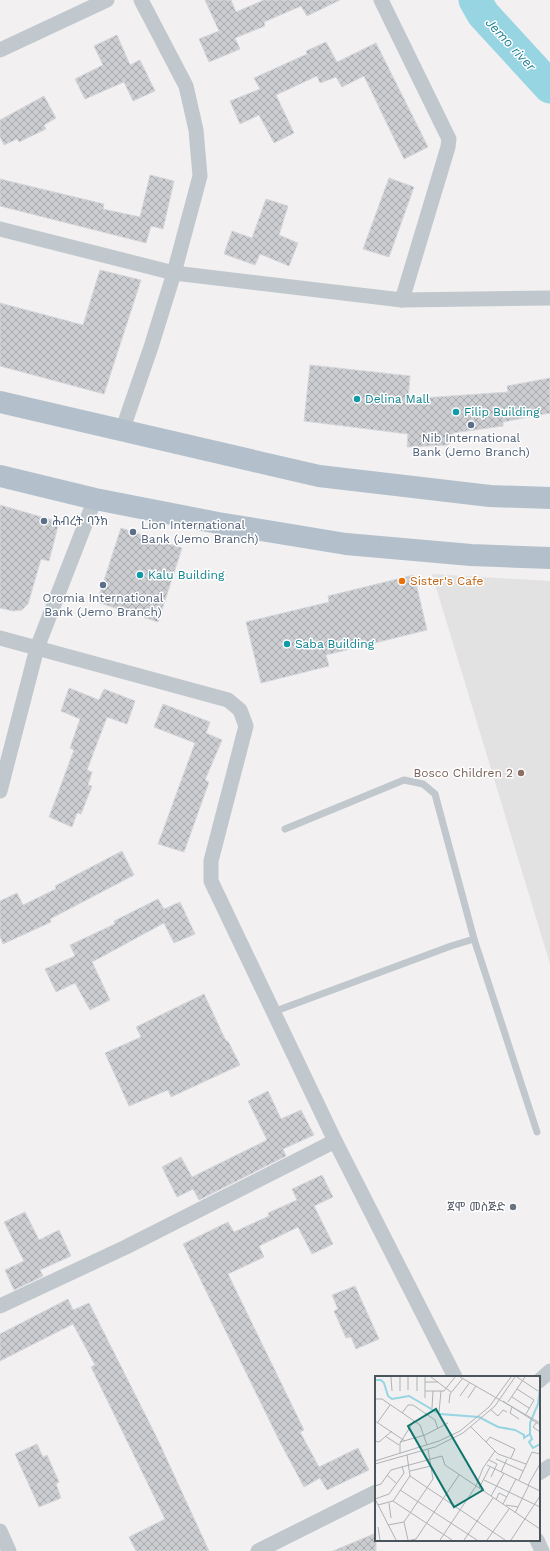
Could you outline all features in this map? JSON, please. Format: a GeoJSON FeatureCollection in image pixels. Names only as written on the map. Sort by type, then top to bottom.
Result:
{"type":"FeatureCollection","features":[{"type":"Feature","properties":{"kind":"main road"},"geometry":{"type":"LineString","coordinates":[[0,402],[319,476],[490,496],[550,498]]}},
{"type":"Feature","properties":{"kind":"main road"},"geometry":{"type":"LineString","coordinates":[[0,476],[95,499],[218,523],[346,544],[471,556],[550,558]]}},
{"type":"Feature","properties":{"kind":"street"},"geometry":{"type":"LineString","coordinates":[[0,50],[107,0]]}},
{"type":"Feature","properties":{"kind":"street"},"geometry":{"type":"LineString","coordinates":[[122,431],[151,347],[174,273],[200,176],[196,130],[186,86],[141,0]]}},
{"type":"Feature","properties":{"kind":"street"},"geometry":{"type":"LineString","coordinates":[[381,0],[449,139],[402,300]]}},
{"type":"Feature","properties":{"kind":"street"},"geometry":{"type":"LineString","coordinates":[[0,229],[174,273],[402,300],[550,298]]}},
{"type":"Feature","properties":{"kind":"street"},"geometry":{"type":"LineString","coordinates":[[1,782],[37,648],[95,499]]}},
{"type":"Feature","properties":{"kind":"street"},"geometry":{"type":"LineString","coordinates":[[0,638],[228,700],[240,710],[246,726],[211,861],[211,881],[335,1141],[454,1376]]}},
{"type":"Feature","properties":{"kind":"street"},"geometry":{"type":"LineString","coordinates":[[0,1306],[126,1247],[335,1141]]}},
{"type":"Feature","properties":{"kind":"street"},"geometry":{"type":"LineString","coordinates":[[540,1380],[550,1371]]}},
{"type":"Feature","properties":{"kind":"street"},"geometry":{"type":"LineString","coordinates":[[540,1471],[550,1466]]}},
{"type":"Feature","properties":{"kind":"street"},"geometry":{"type":"LineString","coordinates":[[258,1551],[375,1492]]}},
{"type":"Feature","properties":{"kind":"street"},"geometry":{"type":"LineString","coordinates":[[0,1531],[9,1551]]}},
{"type":"Feature","properties":{"kind":"street"},"geometry":{"type":"LineString","coordinates":[[537,1541],[542,1551]]}},
{"type":"Feature","properties":{"kind":"lane"},"geometry":{"type":"LineString","coordinates":[[285,829],[404,780],[423,784],[435,794],[474,939],[537,1132]]}},
{"type":"Feature","properties":{"kind":"lane"},"geometry":{"type":"LineString","coordinates":[[273,1012],[451,946],[474,939]]}},
{"type":"Feature","properties":{"kind":"shaded area","name":"Bosco Children 2"},"geometry":{"type":"Polygon","coordinates":[[[432,574],[550,581],[550,964],[432,574]]]}},
{"type":"Feature","properties":{"kind":"building"},"geometry":{"type":"Polygon","coordinates":[[[205,0],[231,0],[236,12],[264,0],[340,0],[307,16],[301,6],[264,22],[265,26],[235,38],[240,49],[209,62],[199,39],[219,31],[205,0]]]}},
{"type":"Feature","properties":{"kind":"building"},"geometry":{"type":"Polygon","coordinates":[[[117,35],[130,65],[140,60],[155,91],[133,101],[124,82],[85,99],[75,79],[103,65],[94,46],[117,35]]]}},
{"type":"Feature","properties":{"kind":"building"},"geometry":{"type":"Polygon","coordinates":[[[326,42],[337,62],[376,43],[428,147],[404,159],[364,76],[342,87],[336,77],[320,83],[317,76],[276,95],[294,133],[274,143],[259,115],[240,124],[230,101],[260,89],[254,78],[307,54],[306,51],[326,42]]]}},
{"type":"Feature","properties":{"kind":"building"},"geometry":{"type":"Polygon","coordinates":[[[44,96],[56,118],[44,125],[46,129],[19,142],[17,139],[4,145],[0,137],[0,120],[44,96]]]}},
{"type":"Feature","properties":{"kind":"building"},"geometry":{"type":"Polygon","coordinates":[[[150,175],[174,181],[163,229],[151,226],[146,243],[0,206],[0,179],[104,204],[103,209],[140,217],[150,175]]]}},
{"type":"Feature","properties":{"kind":"building"},"geometry":{"type":"Polygon","coordinates":[[[389,178],[414,187],[389,257],[363,249],[389,178]]]}},
{"type":"Feature","properties":{"kind":"building"},"geometry":{"type":"Polygon","coordinates":[[[266,199],[288,206],[279,235],[298,243],[289,266],[260,254],[255,265],[224,254],[232,231],[252,238],[266,199]]]}},
{"type":"Feature","properties":{"kind":"building"},"geometry":{"type":"Polygon","coordinates":[[[100,270],[141,280],[104,394],[0,366],[0,303],[83,325],[100,270]]]}},
{"type":"Feature","properties":{"kind":"building"},"geometry":{"type":"Polygon","coordinates":[[[310,365],[410,376],[408,399],[508,392],[507,386],[550,378],[550,413],[503,422],[503,426],[453,433],[452,441],[448,445],[407,447],[408,434],[304,421],[310,365]]]}},
{"type":"Feature","properties":{"kind":"building"},"geometry":{"type":"Polygon","coordinates":[[[0,505],[59,522],[49,561],[41,559],[28,604],[22,610],[13,611],[0,608],[0,505]]]}},
{"type":"Feature","properties":{"kind":"building","name":"Kalu Building"},"geometry":{"type":"Polygon","coordinates":[[[121,528],[182,548],[158,622],[97,602],[121,528]]]}},
{"type":"Feature","properties":{"kind":"building"},"geometry":{"type":"Polygon","coordinates":[[[414,575],[427,630],[326,655],[329,666],[261,683],[246,622],[329,602],[328,596],[414,575]]]}},
{"type":"Feature","properties":{"kind":"building"},"geometry":{"type":"Polygon","coordinates":[[[69,688],[99,700],[104,689],[135,701],[127,724],[107,717],[87,770],[92,772],[88,785],[92,786],[81,814],[77,813],[72,827],[49,817],[74,750],[70,748],[80,719],[61,711],[69,688]]]}},
{"type":"Feature","properties":{"kind":"building"},"geometry":{"type":"Polygon","coordinates":[[[163,704],[210,722],[206,733],[222,740],[205,780],[209,782],[184,852],[158,844],[195,743],[154,727],[163,704]]]}},
{"type":"Feature","properties":{"kind":"building"},"geometry":{"type":"Polygon","coordinates":[[[122,851],[134,875],[50,919],[51,922],[3,944],[0,936],[0,901],[17,893],[23,905],[56,889],[55,886],[122,851]]]}},
{"type":"Feature","properties":{"kind":"building"},"geometry":{"type":"Polygon","coordinates":[[[158,899],[164,909],[180,902],[195,934],[174,943],[164,923],[92,962],[110,1000],[90,1010],[75,983],[56,992],[45,969],[75,956],[70,945],[115,924],[114,921],[158,899]]]}},
{"type":"Feature","properties":{"kind":"building"},"geometry":{"type":"Polygon","coordinates":[[[204,994],[226,1041],[228,1041],[240,1065],[171,1097],[168,1090],[129,1106],[105,1053],[141,1037],[136,1027],[204,994]]]}},
{"type":"Feature","properties":{"kind":"building"},"geometry":{"type":"Polygon","coordinates":[[[268,1091],[281,1119],[301,1110],[314,1135],[283,1149],[286,1156],[199,1200],[193,1189],[177,1197],[162,1167],[181,1157],[192,1177],[267,1140],[248,1101],[268,1091]]]}},
{"type":"Feature","properties":{"kind":"building"},"geometry":{"type":"Polygon","coordinates":[[[322,1175],[333,1197],[314,1206],[333,1244],[312,1254],[298,1227],[259,1246],[264,1257],[228,1274],[304,1430],[300,1432],[319,1467],[358,1448],[369,1470],[327,1490],[320,1478],[304,1487],[280,1442],[183,1244],[228,1222],[234,1232],[269,1216],[268,1213],[297,1200],[292,1189],[322,1175]]]}},
{"type":"Feature","properties":{"kind":"building"},"geometry":{"type":"Polygon","coordinates":[[[25,1212],[39,1240],[59,1230],[71,1256],[40,1270],[43,1276],[14,1290],[5,1270],[24,1261],[4,1222],[25,1212]]]}},
{"type":"Feature","properties":{"kind":"building"},"geometry":{"type":"Polygon","coordinates":[[[355,1286],[379,1339],[356,1349],[351,1337],[346,1338],[334,1311],[338,1309],[332,1295],[355,1286]]]}},
{"type":"Feature","properties":{"kind":"building"},"geometry":{"type":"Polygon","coordinates":[[[68,1299],[73,1310],[89,1303],[157,1438],[209,1551],[136,1551],[129,1537],[165,1519],[91,1367],[95,1365],[73,1324],[0,1361],[0,1334],[68,1299]]]}},
{"type":"Feature","properties":{"kind":"building"},"geometry":{"type":"Polygon","coordinates":[[[37,1444],[43,1457],[47,1455],[59,1482],[56,1484],[61,1498],[39,1507],[15,1454],[37,1444]]]}},
{"type":"Feature","properties":{"kind":"building"},"geometry":{"type":"Polygon","coordinates":[[[375,1533],[376,1551],[333,1551],[375,1533]]]}},
{"type":"Feature","properties":{"kind":"waterway","name":"Jemo river"},"geometry":{"type":"LineString","coordinates":[[475,0],[483,14],[550,87]]}},
{"type":"Feature","properties":{"kind":"place","name":"Delina Mall"},"geometry":{"type":"Point","coordinates":[357,399]}},
{"type":"Feature","properties":{"kind":"place","name":"Filip Building"},"geometry":{"type":"Point","coordinates":[456,412]}},
{"type":"Feature","properties":{"kind":"place","name":"Nib International Bank (Jemo Branch)"},"geometry":{"type":"Point","coordinates":[471,425]}},
{"type":"Feature","properties":{"kind":"place","name":"ሕብረት ባንክ"},"geometry":{"type":"Point","coordinates":[44,521]}},
{"type":"Feature","properties":{"kind":"place","name":"Lion International Bank (Jemo Branch)"},"geometry":{"type":"Point","coordinates":[133,532]}},
{"type":"Feature","properties":{"kind":"place","name":"Kalu Building"},"geometry":{"type":"Point","coordinates":[140,575]}},
{"type":"Feature","properties":{"kind":"place","name":"Sister's Cafe"},"geometry":{"type":"Point","coordinates":[402,581]}},
{"type":"Feature","properties":{"kind":"place","name":"Oromia International Bank (Jemo Branch)"},"geometry":{"type":"Point","coordinates":[103,585]}},
{"type":"Feature","properties":{"kind":"place","name":"Saba Building"},"geometry":{"type":"Point","coordinates":[287,644]}},
{"type":"Feature","properties":{"kind":"place","name":"Bosco Children 2"},"geometry":{"type":"Point","coordinates":[521,773]}},
{"type":"Feature","properties":{"kind":"place","name":"ጀሞ መስጅድ"},"geometry":{"type":"Point","coordinates":[513,1207]}}]}
